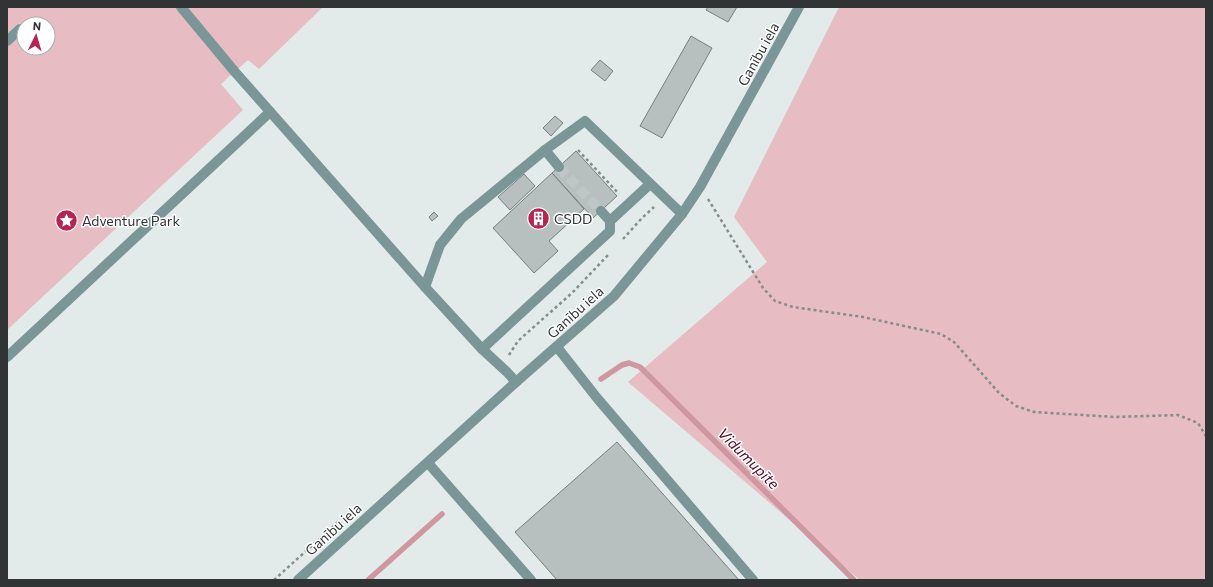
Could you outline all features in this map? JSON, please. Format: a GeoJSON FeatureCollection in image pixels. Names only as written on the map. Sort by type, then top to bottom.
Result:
{"type":"FeatureCollection","features":[{"type":"Feature","properties":{"kind":"street"},"geometry":{"type":"LineString","coordinates":[[181,7],[270,112],[425,288],[482,349],[516,382]]}},
{"type":"Feature","properties":{"kind":"street","name":"Ganību iela"},"geometry":{"type":"LineString","coordinates":[[298,580],[516,382],[614,296],[682,214],[700,187],[799,7]]}},
{"type":"Feature","properties":{"kind":"street"},"geometry":{"type":"LineString","coordinates":[[7,40],[16,32]]}},
{"type":"Feature","properties":{"kind":"street"},"geometry":{"type":"LineString","coordinates":[[7,358],[270,112]]}},
{"type":"Feature","properties":{"kind":"street"},"geometry":{"type":"LineString","coordinates":[[425,288],[440,244],[461,219],[544,150],[585,121],[682,214]]}},
{"type":"Feature","properties":{"kind":"street"},"geometry":{"type":"LineString","coordinates":[[544,150],[559,167]]}},
{"type":"Feature","properties":{"kind":"street"},"geometry":{"type":"LineString","coordinates":[[610,221],[650,184]]}},
{"type":"Feature","properties":{"kind":"street"},"geometry":{"type":"LineString","coordinates":[[482,349],[610,231],[610,221],[601,211]]}},
{"type":"Feature","properties":{"kind":"street"},"geometry":{"type":"LineString","coordinates":[[557,347],[597,398],[753,580]]}},
{"type":"Feature","properties":{"kind":"street"},"geometry":{"type":"LineString","coordinates":[[428,463],[532,580]]}},
{"type":"Feature","properties":{"kind":"path"},"geometry":{"type":"LineString","coordinates":[[578,150],[623,198]]}},
{"type":"Feature","properties":{"kind":"path"},"geometry":{"type":"LineString","coordinates":[[700,187],[763,288],[775,301],[793,307],[863,316],[941,334],[954,342],[999,393],[1016,406],[1034,412],[1115,417],[1178,416],[1198,423],[1206,436]]}},
{"type":"Feature","properties":{"kind":"path"},"geometry":{"type":"LineString","coordinates":[[618,243],[665,197]]}},
{"type":"Feature","properties":{"kind":"path"},"geometry":{"type":"LineString","coordinates":[[507,372],[509,354],[518,341],[572,293],[613,249]]}},
{"type":"Feature","properties":{"kind":"shaded area","name":"Adventure Park"},"geometry":{"type":"Polygon","coordinates":[[[7,7],[323,7],[259,69],[248,60],[221,84],[243,110],[7,330],[7,7]]]}},
{"type":"Feature","properties":{"kind":"shaded area"},"geometry":{"type":"Polygon","coordinates":[[[839,7],[1206,7],[1206,580],[860,580],[628,382],[767,262],[734,217],[839,7]]]}},
{"type":"Feature","properties":{"kind":"building"},"geometry":{"type":"Polygon","coordinates":[[[708,7],[737,7],[728,22],[706,10],[708,7]]]}},
{"type":"Feature","properties":{"kind":"building"},"geometry":{"type":"Polygon","coordinates":[[[691,36],[712,48],[662,138],[640,126],[691,36]]]}},
{"type":"Feature","properties":{"kind":"building"},"geometry":{"type":"Polygon","coordinates":[[[600,60],[613,71],[605,81],[591,70],[600,60]]]}},
{"type":"Feature","properties":{"kind":"building"},"geometry":{"type":"Polygon","coordinates":[[[555,116],[563,123],[551,136],[543,128],[555,116]]]}},
{"type":"Feature","properties":{"kind":"building"},"geometry":{"type":"Polygon","coordinates":[[[576,151],[617,196],[593,218],[552,173],[576,151]]]}},
{"type":"Feature","properties":{"kind":"building","name":"CSDD"},"geometry":{"type":"Polygon","coordinates":[[[552,173],[584,209],[549,241],[558,251],[534,273],[493,228],[552,173]]]}},
{"type":"Feature","properties":{"kind":"building"},"geometry":{"type":"Polygon","coordinates":[[[524,174],[535,186],[510,210],[498,197],[524,174]]]}},
{"type":"Feature","properties":{"kind":"building"},"geometry":{"type":"Polygon","coordinates":[[[434,212],[438,216],[432,221],[429,217],[434,212]]]}},
{"type":"Feature","properties":{"kind":"building"},"geometry":{"type":"Polygon","coordinates":[[[617,442],[739,580],[557,580],[515,532],[617,442]]]}},
{"type":"Feature","properties":{"kind":"waterway","name":"Vidumupīte"},"geometry":{"type":"LineString","coordinates":[[601,379],[622,365],[629,363],[640,367],[854,580]]}},
{"type":"Feature","properties":{"kind":"waterway"},"geometry":{"type":"LineString","coordinates":[[368,580],[442,514]]}},
{"type":"Feature","properties":{"kind":"tunnel"},"geometry":{"type":"LineString","coordinates":[[559,167],[601,211]]}},
{"type":"Feature","properties":{"kind":"place","name":"CSDD"},"geometry":{"type":"Point","coordinates":[538,218]}},
{"type":"Feature","properties":{"kind":"place","name":"Adventure Park"},"geometry":{"type":"Point","coordinates":[66,220]}}]}
